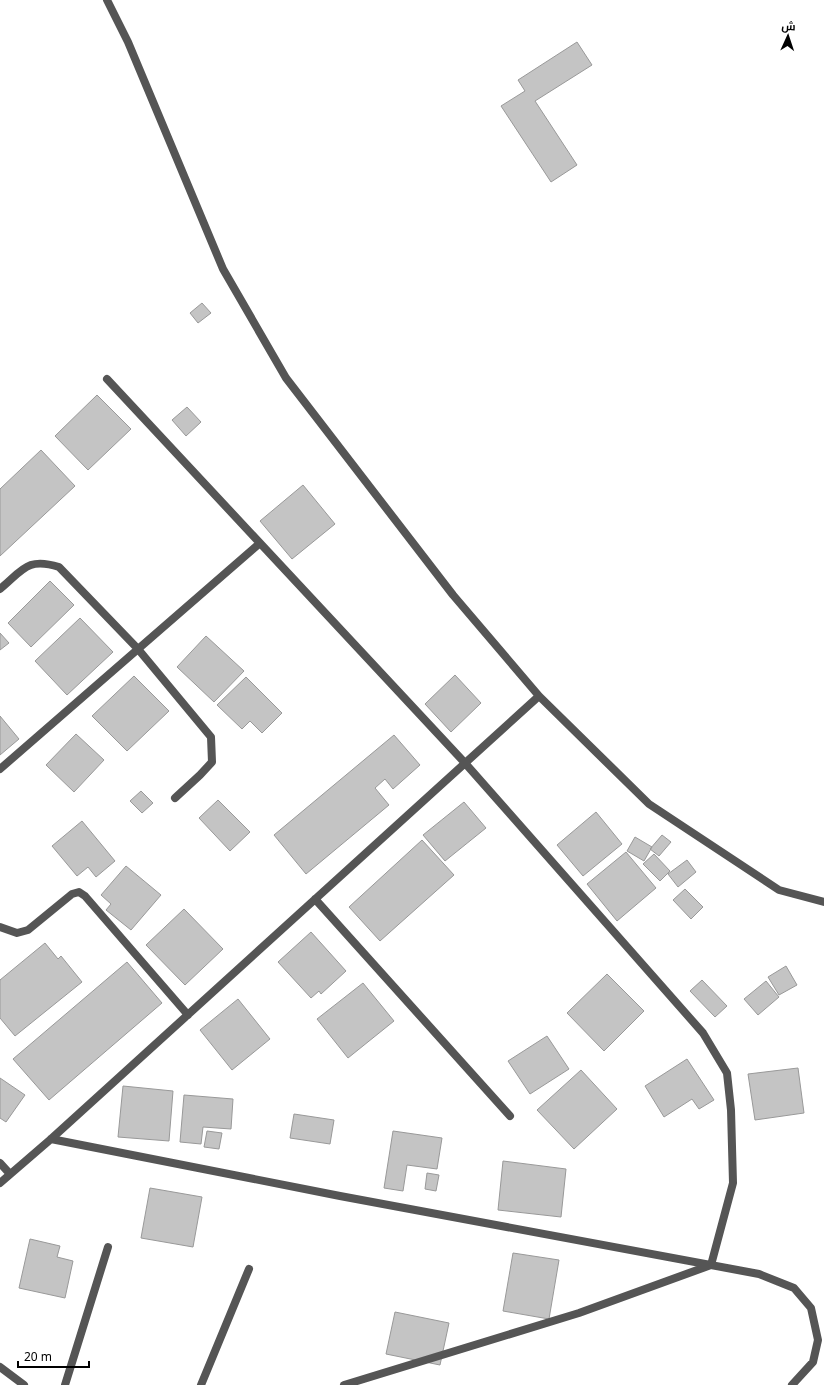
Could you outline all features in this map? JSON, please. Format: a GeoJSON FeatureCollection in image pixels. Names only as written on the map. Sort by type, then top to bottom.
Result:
{"type":"FeatureCollection","features":[{"type":"Feature","properties":{"kind":"street"},"geometry":{"type":"LineString","coordinates":[[106,0],[128,42],[223,269],[286,378],[453,595],[539,696],[649,804],[779,890],[824,902]]}},
{"type":"Feature","properties":{"kind":"street"},"geometry":{"type":"LineString","coordinates":[[107,379],[465,763],[703,1032],[727,1072],[731,1110],[733,1182],[711,1265]]}},
{"type":"Feature","properties":{"kind":"street"},"geometry":{"type":"LineString","coordinates":[[0,769],[260,543]]}},
{"type":"Feature","properties":{"kind":"street"},"geometry":{"type":"LineString","coordinates":[[0,589],[30,564],[43,562],[59,567],[138,649],[211,737],[212,762],[200,776],[175,798]]}},
{"type":"Feature","properties":{"kind":"street"},"geometry":{"type":"LineString","coordinates":[[0,1183],[51,1139],[539,696]]}},
{"type":"Feature","properties":{"kind":"street"},"geometry":{"type":"LineString","coordinates":[[0,927],[17,933],[28,930],[72,894],[79,892],[188,1015]]}},
{"type":"Feature","properties":{"kind":"street"},"geometry":{"type":"LineString","coordinates":[[315,899],[510,1116]]}},
{"type":"Feature","properties":{"kind":"street"},"geometry":{"type":"LineString","coordinates":[[51,1139],[348,1197],[759,1274],[794,1288],[811,1308],[821,1338],[813,1362],[792,1385]]}},
{"type":"Feature","properties":{"kind":"street"},"geometry":{"type":"LineString","coordinates":[[0,1163],[10,1174]]}},
{"type":"Feature","properties":{"kind":"street"},"geometry":{"type":"LineString","coordinates":[[65,1385],[108,1247]]}},
{"type":"Feature","properties":{"kind":"street"},"geometry":{"type":"LineString","coordinates":[[344,1385],[579,1313],[711,1265]]}},
{"type":"Feature","properties":{"kind":"street"},"geometry":{"type":"LineString","coordinates":[[201,1385],[250,1269]]}},
{"type":"Feature","properties":{"kind":"street"},"geometry":{"type":"LineString","coordinates":[[0,1367],[24,1385]]}},
{"type":"Feature","properties":{"kind":"building"},"geometry":{"type":"Polygon","coordinates":[[[577,42],[592,65],[535,101],[577,165],[551,182],[501,106],[525,91],[518,80],[577,42]]]}},
{"type":"Feature","properties":{"kind":"building"},"geometry":{"type":"Polygon","coordinates":[[[202,303],[211,313],[198,323],[190,313],[202,303]]]}},
{"type":"Feature","properties":{"kind":"building"},"geometry":{"type":"Polygon","coordinates":[[[97,395],[131,429],[88,470],[55,436],[97,395]]]}},
{"type":"Feature","properties":{"kind":"building"},"geometry":{"type":"Polygon","coordinates":[[[187,407],[201,422],[186,436],[172,420],[187,407]]]}},
{"type":"Feature","properties":{"kind":"building"},"geometry":{"type":"Polygon","coordinates":[[[41,450],[75,486],[0,556],[0,489],[41,450]]]}},
{"type":"Feature","properties":{"kind":"building"},"geometry":{"type":"Polygon","coordinates":[[[303,485],[335,524],[292,559],[260,521],[303,485]]]}},
{"type":"Feature","properties":{"kind":"building"},"geometry":{"type":"Polygon","coordinates":[[[50,581],[74,605],[31,647],[8,623],[50,581]]]}},
{"type":"Feature","properties":{"kind":"building"},"geometry":{"type":"Polygon","coordinates":[[[80,618],[113,652],[67,695],[35,661],[80,618]]]}},
{"type":"Feature","properties":{"kind":"building"},"geometry":{"type":"Polygon","coordinates":[[[0,633],[9,643],[0,650],[0,633]]]}},
{"type":"Feature","properties":{"kind":"building"},"geometry":{"type":"Polygon","coordinates":[[[206,636],[244,671],[214,702],[177,667],[206,636]]]}},
{"type":"Feature","properties":{"kind":"building"},"geometry":{"type":"Polygon","coordinates":[[[455,675],[481,703],[451,732],[425,704],[455,675]]]}},
{"type":"Feature","properties":{"kind":"building"},"geometry":{"type":"Polygon","coordinates":[[[134,676],[169,711],[127,751],[92,716],[134,676]]]}},
{"type":"Feature","properties":{"kind":"building"},"geometry":{"type":"Polygon","coordinates":[[[246,677],[282,713],[262,733],[250,721],[242,729],[217,705],[246,677]]]}},
{"type":"Feature","properties":{"kind":"building"},"geometry":{"type":"Polygon","coordinates":[[[0,716],[19,739],[0,755],[0,716]]]}},
{"type":"Feature","properties":{"kind":"building"},"geometry":{"type":"Polygon","coordinates":[[[76,734],[104,760],[74,792],[46,765],[76,734]]]}},
{"type":"Feature","properties":{"kind":"building"},"geometry":{"type":"Polygon","coordinates":[[[394,735],[420,765],[393,789],[385,779],[375,788],[389,805],[306,874],[274,835],[394,735]]]}},
{"type":"Feature","properties":{"kind":"building"},"geometry":{"type":"Polygon","coordinates":[[[141,791],[153,803],[142,813],[130,801],[141,791]]]}},
{"type":"Feature","properties":{"kind":"building"},"geometry":{"type":"Polygon","coordinates":[[[218,800],[250,832],[230,851],[199,818],[218,800]]]}},
{"type":"Feature","properties":{"kind":"building"},"geometry":{"type":"Polygon","coordinates":[[[464,802],[486,828],[445,861],[423,835],[464,802]]]}},
{"type":"Feature","properties":{"kind":"building"},"geometry":{"type":"Polygon","coordinates":[[[596,812],[622,844],[583,876],[557,845],[596,812]]]}},
{"type":"Feature","properties":{"kind":"building"},"geometry":{"type":"Polygon","coordinates":[[[82,821],[115,861],[96,877],[88,867],[77,876],[52,846],[82,821]]]}},
{"type":"Feature","properties":{"kind":"building"},"geometry":{"type":"Polygon","coordinates":[[[662,835],[671,842],[659,856],[650,849],[662,835]]]}},
{"type":"Feature","properties":{"kind":"building"},"geometry":{"type":"Polygon","coordinates":[[[635,837],[652,847],[644,861],[627,851],[635,837]]]}},
{"type":"Feature","properties":{"kind":"building"},"geometry":{"type":"Polygon","coordinates":[[[422,840],[454,875],[380,941],[349,907],[422,840]]]}},
{"type":"Feature","properties":{"kind":"building"},"geometry":{"type":"Polygon","coordinates":[[[626,852],[656,888],[617,921],[587,884],[626,852]]]}},
{"type":"Feature","properties":{"kind":"building"},"geometry":{"type":"Polygon","coordinates":[[[654,854],[670,871],[660,881],[643,864],[654,854]]]}},
{"type":"Feature","properties":{"kind":"building"},"geometry":{"type":"Polygon","coordinates":[[[687,860],[696,872],[678,887],[668,874],[687,860]]]}},
{"type":"Feature","properties":{"kind":"building"},"geometry":{"type":"Polygon","coordinates":[[[126,866],[161,895],[131,930],[106,910],[111,904],[101,895],[126,866]]]}},
{"type":"Feature","properties":{"kind":"building"},"geometry":{"type":"Polygon","coordinates":[[[685,889],[703,907],[691,919],[673,900],[685,889]]]}},
{"type":"Feature","properties":{"kind":"building"},"geometry":{"type":"Polygon","coordinates":[[[184,909],[223,949],[185,985],[146,945],[184,909]]]}},
{"type":"Feature","properties":{"kind":"building"},"geometry":{"type":"Polygon","coordinates":[[[311,932],[346,971],[321,994],[319,991],[311,998],[278,962],[311,932]]]}},
{"type":"Feature","properties":{"kind":"building"},"geometry":{"type":"Polygon","coordinates":[[[45,943],[58,959],[61,956],[82,982],[15,1036],[0,1018],[0,980],[45,943]]]}},
{"type":"Feature","properties":{"kind":"building"},"geometry":{"type":"Polygon","coordinates":[[[127,962],[162,1003],[49,1100],[13,1059],[127,962]]]}},
{"type":"Feature","properties":{"kind":"building"},"geometry":{"type":"Polygon","coordinates":[[[786,966],[797,985],[779,995],[768,977],[786,966]]]}},
{"type":"Feature","properties":{"kind":"building"},"geometry":{"type":"Polygon","coordinates":[[[607,974],[644,1011],[604,1051],[567,1013],[607,974]]]}},
{"type":"Feature","properties":{"kind":"building"},"geometry":{"type":"Polygon","coordinates":[[[702,980],[727,1006],[715,1017],[690,991],[702,980]]]}},
{"type":"Feature","properties":{"kind":"building"},"geometry":{"type":"Polygon","coordinates":[[[766,981],[779,997],[758,1015],[744,999],[766,981]]]}},
{"type":"Feature","properties":{"kind":"building"},"geometry":{"type":"Polygon","coordinates":[[[363,983],[394,1021],[348,1058],[317,1019],[363,983]]]}},
{"type":"Feature","properties":{"kind":"building"},"geometry":{"type":"Polygon","coordinates":[[[238,999],[270,1039],[232,1070],[200,1030],[238,999]]]}},
{"type":"Feature","properties":{"kind":"building"},"geometry":{"type":"Polygon","coordinates":[[[547,1036],[569,1069],[530,1094],[508,1061],[547,1036]]]}},
{"type":"Feature","properties":{"kind":"building"},"geometry":{"type":"Polygon","coordinates":[[[687,1059],[714,1100],[699,1109],[692,1099],[664,1117],[645,1086],[687,1059]]]}},
{"type":"Feature","properties":{"kind":"building"},"geometry":{"type":"Polygon","coordinates":[[[798,1068],[804,1113],[755,1120],[748,1074],[798,1068]]]}},
{"type":"Feature","properties":{"kind":"building"},"geometry":{"type":"Polygon","coordinates":[[[581,1070],[617,1109],[574,1149],[537,1110],[581,1070]]]}},
{"type":"Feature","properties":{"kind":"building"},"geometry":{"type":"Polygon","coordinates":[[[0,1078],[25,1095],[6,1122],[0,1118],[0,1078]]]}},
{"type":"Feature","properties":{"kind":"building"},"geometry":{"type":"Polygon","coordinates":[[[123,1086],[173,1091],[169,1141],[118,1137],[123,1086]]]}},
{"type":"Feature","properties":{"kind":"building"},"geometry":{"type":"Polygon","coordinates":[[[184,1095],[233,1099],[231,1129],[203,1127],[201,1144],[180,1142],[184,1095]]]}},
{"type":"Feature","properties":{"kind":"building"},"geometry":{"type":"Polygon","coordinates":[[[294,1114],[334,1120],[330,1144],[290,1138],[294,1114]]]}},
{"type":"Feature","properties":{"kind":"building"},"geometry":{"type":"Polygon","coordinates":[[[207,1131],[222,1133],[219,1149],[204,1147],[207,1131]]]}},
{"type":"Feature","properties":{"kind":"building"},"geometry":{"type":"Polygon","coordinates":[[[393,1131],[442,1138],[437,1169],[407,1165],[403,1191],[384,1188],[393,1131]]]}},
{"type":"Feature","properties":{"kind":"building"},"geometry":{"type":"Polygon","coordinates":[[[503,1161],[566,1169],[561,1217],[498,1210],[503,1161]]]}},
{"type":"Feature","properties":{"kind":"building"},"geometry":{"type":"Polygon","coordinates":[[[427,1173],[439,1175],[436,1191],[425,1189],[427,1173]]]}},
{"type":"Feature","properties":{"kind":"building"},"geometry":{"type":"Polygon","coordinates":[[[150,1188],[202,1197],[193,1247],[141,1238],[150,1188]]]}},
{"type":"Feature","properties":{"kind":"building"},"geometry":{"type":"Polygon","coordinates":[[[30,1239],[60,1246],[57,1257],[73,1261],[65,1298],[19,1288],[30,1239]]]}},
{"type":"Feature","properties":{"kind":"building"},"geometry":{"type":"Polygon","coordinates":[[[513,1253],[559,1260],[549,1319],[503,1311],[513,1253]]]}},
{"type":"Feature","properties":{"kind":"building"},"geometry":{"type":"Polygon","coordinates":[[[395,1312],[449,1323],[440,1365],[386,1354],[395,1312]]]}}]}
